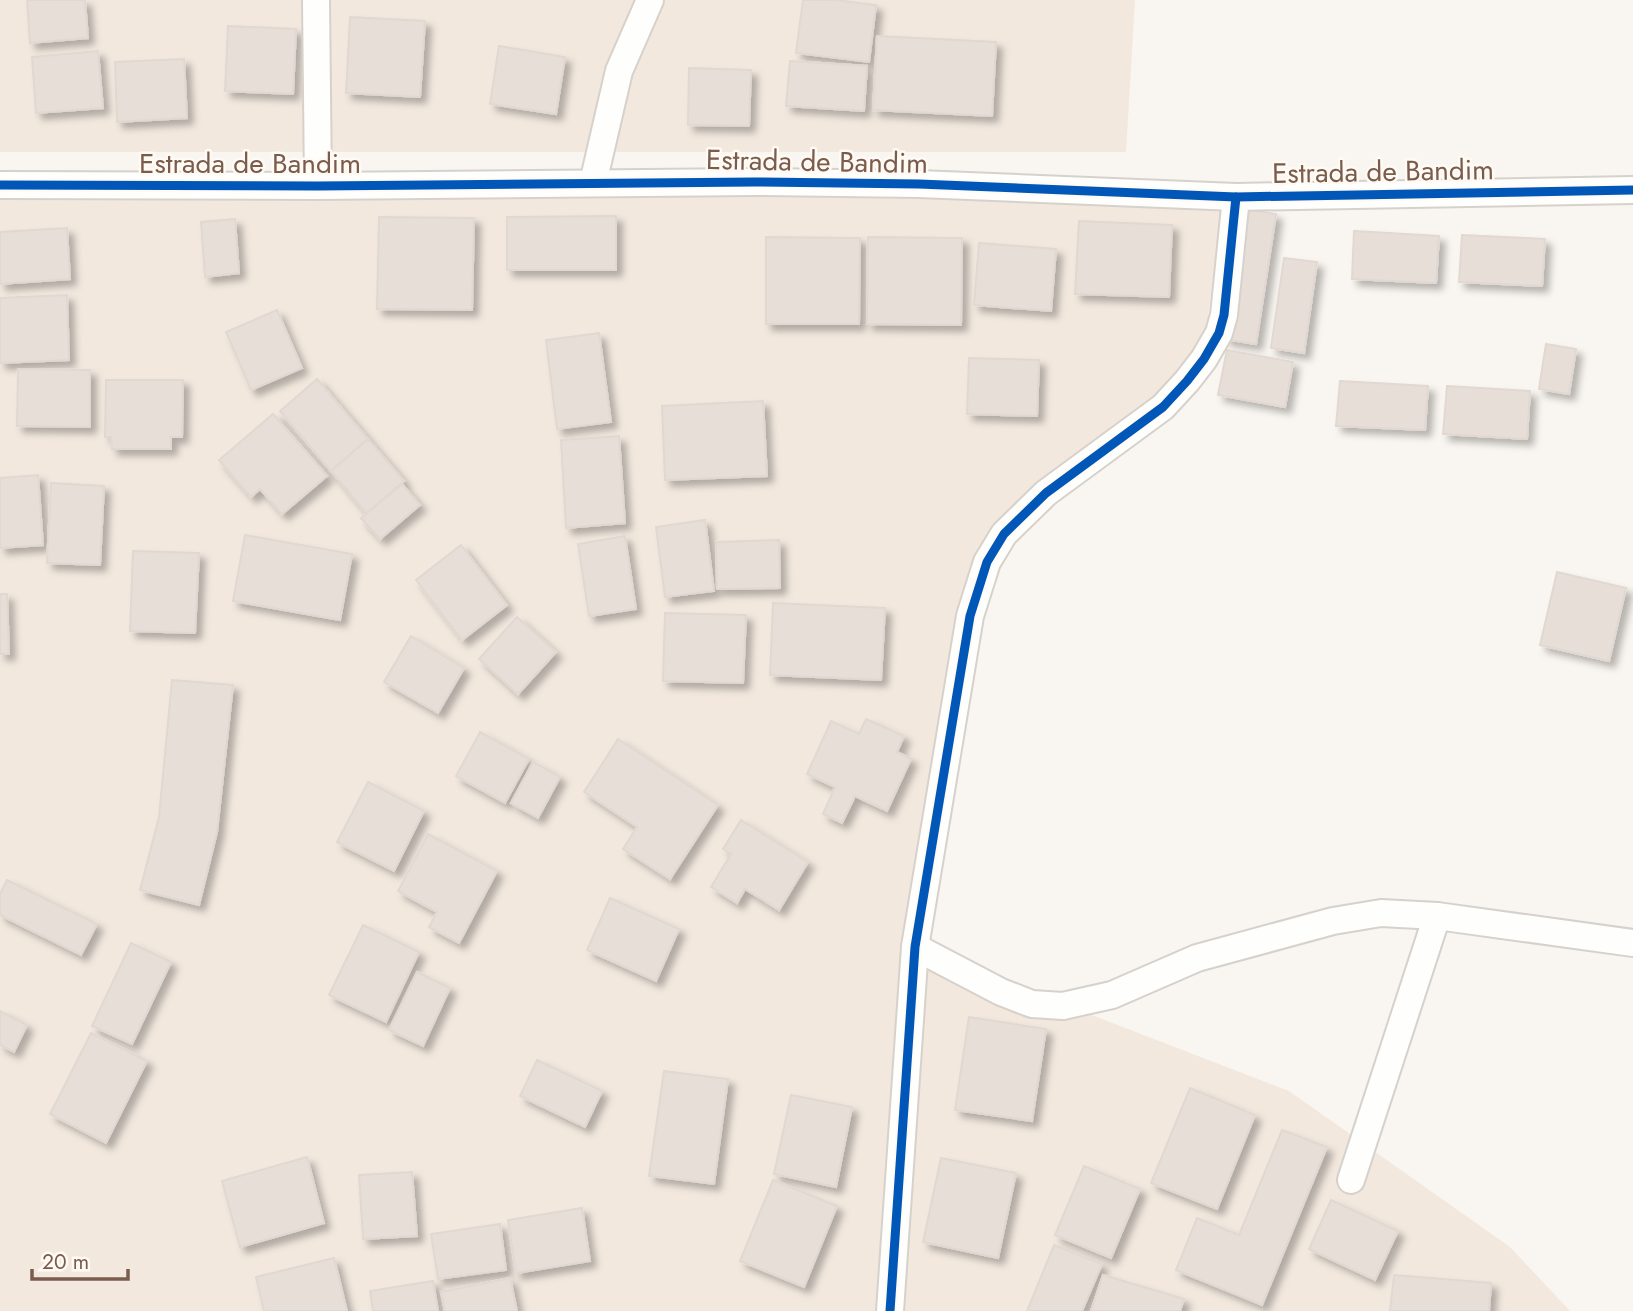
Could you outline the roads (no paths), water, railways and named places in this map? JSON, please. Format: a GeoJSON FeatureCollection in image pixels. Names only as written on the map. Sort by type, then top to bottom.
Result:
{"type":"FeatureCollection","features":[{"type":"Feature","properties":{"kind":"street"},"geometry":{"type":"LineString","coordinates":[[316,0],[318,186]]}},
{"type":"Feature","properties":{"kind":"street"},"geometry":{"type":"LineString","coordinates":[[593,183],[619,71],[650,0]]}},
{"type":"Feature","properties":{"kind":"street","name":"Estrada de Bandim"},"geometry":{"type":"LineString","coordinates":[[0,184],[318,186],[754,182],[919,184],[1236,197],[1633,190]]}},
{"type":"Feature","properties":{"kind":"street"},"geometry":{"type":"LineString","coordinates":[[890,1311],[915,947],[970,616],[987,562],[1004,534],[1046,493],[1163,407],[1204,359],[1219,333],[1224,315],[1236,197]]}},
{"type":"Feature","properties":{"kind":"street"},"geometry":{"type":"LineString","coordinates":[[915,947],[1001,992],[1032,1004],[1063,1006],[1112,995],[1197,958],[1333,921],[1381,913],[1437,916],[1633,943]]}},
{"type":"Feature","properties":{"kind":"street"},"geometry":{"type":"LineString","coordinates":[[1351,1180],[1437,916]]}}]}
